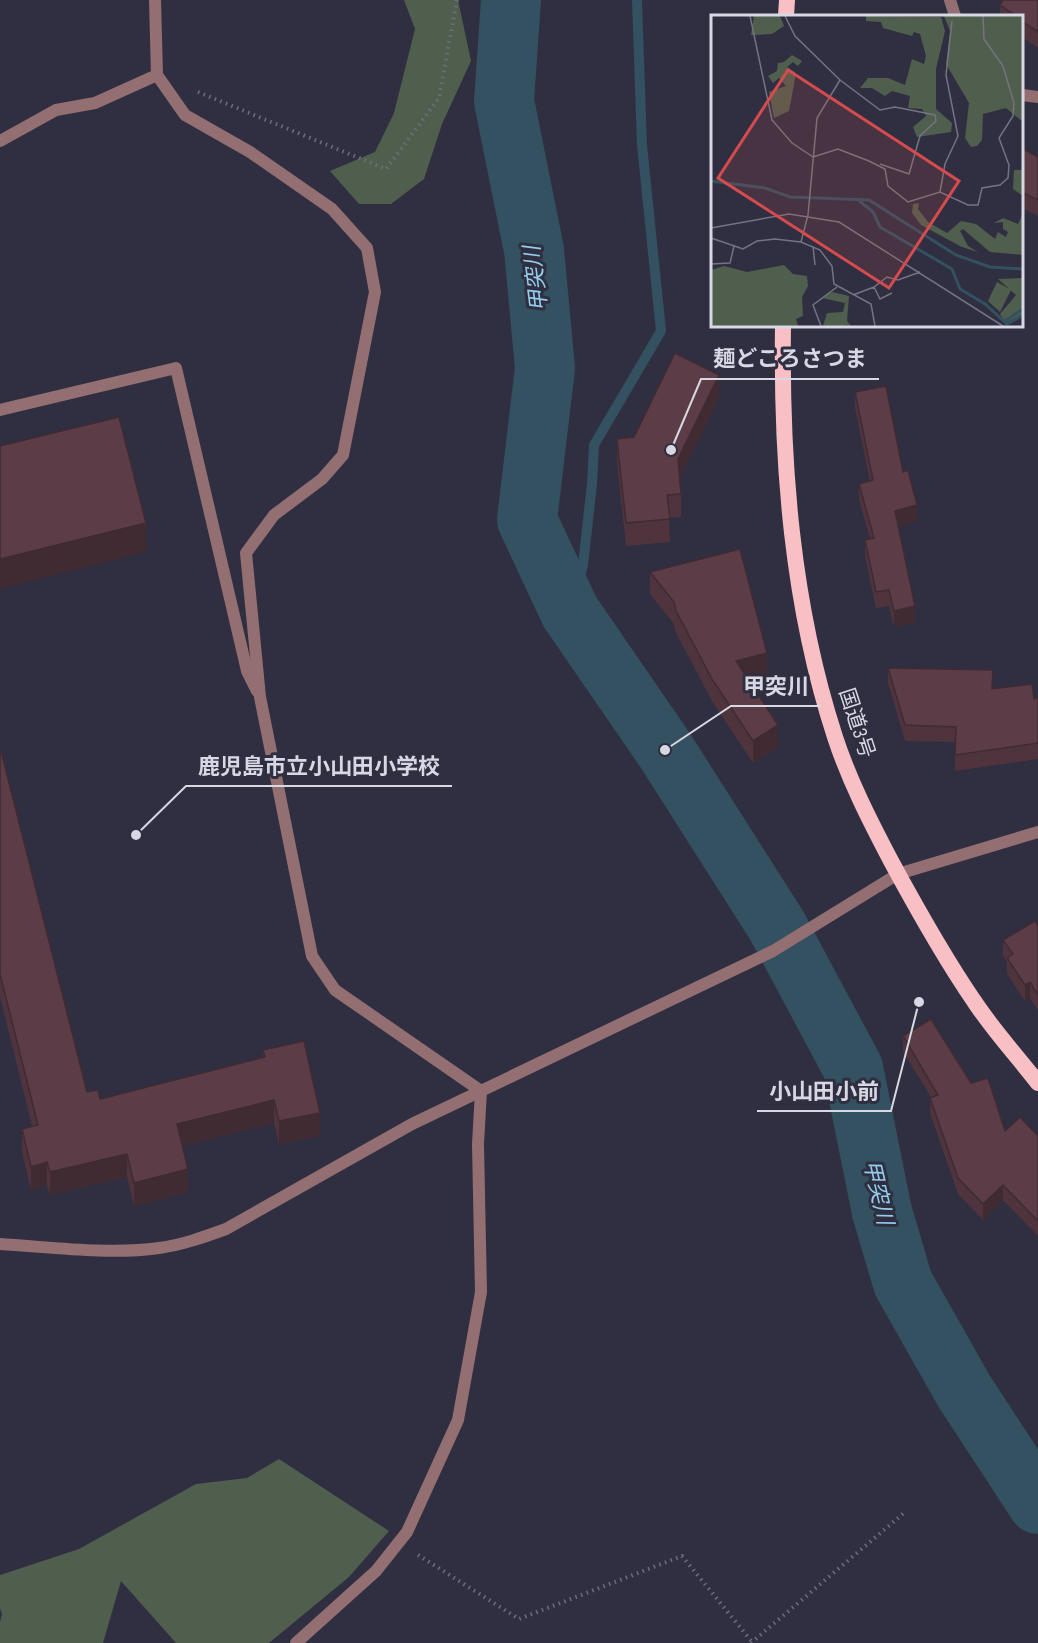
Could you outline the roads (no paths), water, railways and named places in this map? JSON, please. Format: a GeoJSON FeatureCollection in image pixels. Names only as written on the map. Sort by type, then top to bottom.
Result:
{"type":"FeatureCollection","features":[{"type":"Feature","properties":{"kind":"highway"},"geometry":{"type":"LineString","coordinates":[[786,15],[787,0]]}},
{"type":"Feature","properties":{"kind":"highway","name":"国道3号"},"geometry":{"type":"LineString","coordinates":[[783,327],[786,464],[794,555],[806,631],[835,738],[865,812],[924,923],[975,1002],[1038,1083]]}},
{"type":"Feature","properties":{"kind":"street"},"geometry":{"type":"LineString","coordinates":[[155,0],[157,75],[184,115],[250,152],[332,209],[367,248],[375,292],[343,455],[322,479],[274,515],[246,553],[260,697],[312,956],[335,990],[482,1091]]}},
{"type":"Feature","properties":{"kind":"street"},"geometry":{"type":"LineString","coordinates":[[950,0],[955,15]]}},
{"type":"Feature","properties":{"kind":"street"},"geometry":{"type":"LineString","coordinates":[[0,141],[56,110],[95,104],[157,75]]}},
{"type":"Feature","properties":{"kind":"street"},"geometry":{"type":"LineString","coordinates":[[1023,95],[1038,97]]}},
{"type":"Feature","properties":{"kind":"street"},"geometry":{"type":"LineString","coordinates":[[0,410],[176,368],[247,671],[260,697]]}},
{"type":"Feature","properties":{"kind":"street"},"geometry":{"type":"LineString","coordinates":[[0,1244],[124,1251],[159,1248],[226,1229],[412,1124],[773,951],[898,874],[1038,832]]}},
{"type":"Feature","properties":{"kind":"street"},"geometry":{"type":"LineString","coordinates":[[296,1643],[376,1571],[407,1532],[458,1420],[481,1292],[478,1144],[482,1091]]}},
{"type":"Feature","properties":{"kind":"waterway","name":"甲突川"},"geometry":{"type":"LineString","coordinates":[[511,0],[504,101],[534,250],[545,368],[527,520],[570,612],[665,750],[777,926],[853,1068],[882,1212],[903,1283],[964,1391],[1038,1504]]}},
{"type":"Feature","properties":{"kind":"waterway"},"geometry":{"type":"LineString","coordinates":[[570,612],[583,565],[594,445],[661,331],[642,145],[637,0]]}},
{"type":"Feature","properties":{"kind":"place","name":"麺どころさつま"},"geometry":{"type":"Point","coordinates":[671,450]}},
{"type":"Feature","properties":{"kind":"place","name":"甲突川"},"geometry":{"type":"Point","coordinates":[665,750]}},
{"type":"Feature","properties":{"kind":"place","name":"鹿児島市立小山田小学校"},"geometry":{"type":"Point","coordinates":[136,835]}},
{"type":"Feature","properties":{"kind":"place","name":"小山田小前"},"geometry":{"type":"Point","coordinates":[919,1002]}}]}
